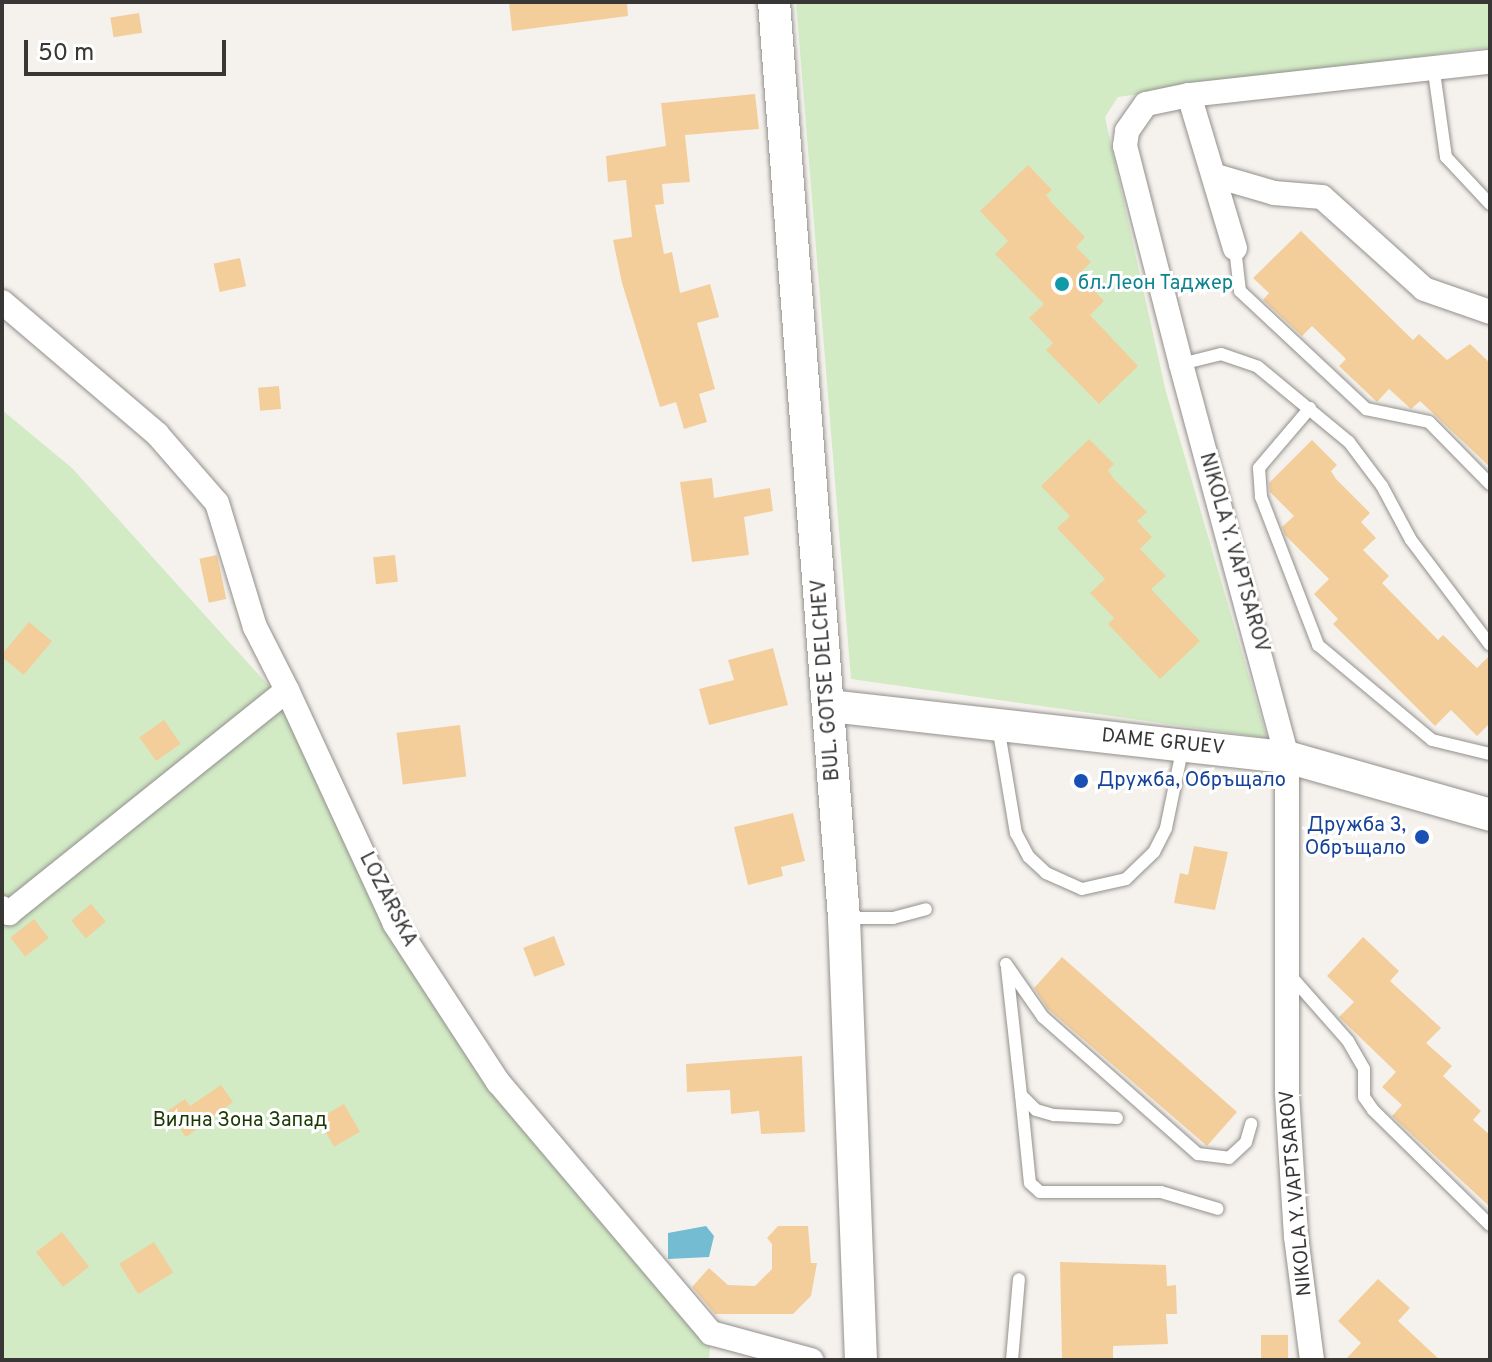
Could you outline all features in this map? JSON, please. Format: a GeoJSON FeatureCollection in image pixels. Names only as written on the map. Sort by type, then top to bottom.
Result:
{"type":"FeatureCollection","features":[{"type":"Feature","properties":{"kind":"main road","name":"BUL. GOTSE DELCHEV"},"geometry":{"type":"LineString","coordinates":[[774,2],[844,918],[861,1360]]}},
{"type":"Feature","properties":{"kind":"main road","name":"DAME GRUEV"},"geometry":{"type":"LineString","coordinates":[[829,706],[1287,757],[1490,815]]}},
{"type":"Feature","properties":{"kind":"street","name":"NIKOLA Y. VAPTSAROV"},"geometry":{"type":"LineString","coordinates":[[1312,1360],[1296,1237],[1287,1092],[1287,757],[1125,146],[1134,115],[1146,104],[1189,95],[1434,72],[1490,62]]}},
{"type":"Feature","properties":{"kind":"street"},"geometry":{"type":"LineString","coordinates":[[1189,95],[1216,176],[1235,248]]}},
{"type":"Feature","properties":{"kind":"street"},"geometry":{"type":"LineString","coordinates":[[1216,176],[1274,193],[1322,197],[1424,289],[1490,312]]}},
{"type":"Feature","properties":{"kind":"street","name":"LOZARSKA"},"geometry":{"type":"LineString","coordinates":[[2,302],[157,434],[217,503],[255,627],[395,924],[498,1082],[711,1333],[811,1360]]}},
{"type":"Feature","properties":{"kind":"street"},"geometry":{"type":"LineString","coordinates":[[2,908],[9,913],[287,690]]}},
{"type":"Feature","properties":{"kind":"lane"},"geometry":{"type":"LineString","coordinates":[[1434,72],[1446,157],[1490,204]]}},
{"type":"Feature","properties":{"kind":"lane"},"geometry":{"type":"LineString","coordinates":[[1235,248],[1240,291],[1366,409],[1429,422],[1490,484]]}},
{"type":"Feature","properties":{"kind":"lane"},"geometry":{"type":"LineString","coordinates":[[1181,364],[1234,356],[1258,367],[1349,442],[1382,486],[1411,540],[1490,645]]}},
{"type":"Feature","properties":{"kind":"lane"},"geometry":{"type":"LineString","coordinates":[[1310,408],[1259,468],[1261,497],[1318,645],[1432,740],[1490,754]]}},
{"type":"Feature","properties":{"kind":"lane"},"geometry":{"type":"LineString","coordinates":[[998,723],[1022,845],[1046,873],[1082,889],[1126,879],[1154,852],[1166,828],[1184,744]]}},
{"type":"Feature","properties":{"kind":"lane"},"geometry":{"type":"LineString","coordinates":[[844,918],[884,919],[926,909]]}},
{"type":"Feature","properties":{"kind":"lane"},"geometry":{"type":"LineString","coordinates":[[1218,1209],[1161,1192],[1040,1192],[1030,1183],[1006,964],[1043,1017],[1198,1154],[1229,1158],[1246,1142],[1251,1124]]}},
{"type":"Feature","properties":{"kind":"lane"},"geometry":{"type":"LineString","coordinates":[[1289,974],[1348,1041],[1364,1069],[1364,1097],[1373,1110],[1490,1225]]}},
{"type":"Feature","properties":{"kind":"lane"},"geometry":{"type":"LineString","coordinates":[[1021,1095],[1036,1110],[1054,1115],[1117,1118]]}},
{"type":"Feature","properties":{"kind":"lane"},"geometry":{"type":"LineString","coordinates":[[1012,1360],[1019,1279]]}},
{"type":"Feature","properties":{"kind":"green space"},"geometry":{"type":"Polygon","coordinates":[[[796,2],[1490,2],[1490,47],[1118,97],[1105,117],[1166,392],[1267,738],[851,679],[796,2]]]}},
{"type":"Feature","properties":{"kind":"green space","name":"Вилна Зона Запад"},"geometry":{"type":"Polygon","coordinates":[[[2,410],[72,468],[287,706],[395,924],[498,1082],[711,1333],[709,1360],[2,1360],[2,410]]]}},
{"type":"Feature","properties":{"kind":"water"},"geometry":{"type":"Polygon","coordinates":[[[706,1226],[714,1236],[709,1257],[668,1259],[668,1233],[706,1226]]]}},
{"type":"Feature","properties":{"kind":"building"},"geometry":{"type":"Polygon","coordinates":[[[509,2],[627,2],[628,16],[512,31],[509,2]]]}},
{"type":"Feature","properties":{"kind":"building"},"geometry":{"type":"Polygon","coordinates":[[[139,13],[142,33],[113,37],[110,18],[139,13]]]}},
{"type":"Feature","properties":{"kind":"building"},"geometry":{"type":"Polygon","coordinates":[[[755,94],[759,129],[685,135],[690,182],[662,184],[664,204],[655,205],[664,254],[672,252],[680,293],[710,284],[719,317],[697,323],[715,389],[699,394],[707,422],[684,429],[676,402],[660,407],[622,283],[613,240],[632,237],[626,180],[608,182],[606,156],[666,146],[661,103],[755,94]]]}},
{"type":"Feature","properties":{"kind":"building","name":"бл.Леон Таджер"},"geometry":{"type":"Polygon","coordinates":[[[1028,165],[1052,190],[1046,195],[1052,203],[1085,237],[1076,247],[1091,262],[1079,274],[1104,301],[1090,315],[1138,366],[1099,404],[1046,350],[1053,343],[1029,318],[1044,304],[995,254],[1008,241],[980,211],[1028,165]]]}},
{"type":"Feature","properties":{"kind":"building"},"geometry":{"type":"Polygon","coordinates":[[[1301,231],[1413,340],[1419,334],[1447,360],[1470,344],[1490,363],[1490,467],[1420,401],[1411,409],[1389,389],[1377,402],[1339,366],[1346,359],[1312,326],[1302,336],[1263,300],[1269,293],[1253,278],[1301,231]]]}},
{"type":"Feature","properties":{"kind":"building"},"geometry":{"type":"Polygon","coordinates":[[[240,258],[246,286],[220,292],[214,264],[240,258]]]}},
{"type":"Feature","properties":{"kind":"building"},"geometry":{"type":"Polygon","coordinates":[[[279,386],[281,409],[260,411],[258,388],[279,386]]]}},
{"type":"Feature","properties":{"kind":"building"},"geometry":{"type":"Polygon","coordinates":[[[1089,439],[1114,464],[1108,470],[1113,478],[1147,512],[1137,521],[1152,537],[1140,549],[1166,576],[1151,589],[1200,641],[1160,679],[1108,624],[1114,618],[1090,593],[1105,579],[1057,528],[1070,516],[1041,486],[1089,439]]]}},
{"type":"Feature","properties":{"kind":"building"},"geometry":{"type":"Polygon","coordinates":[[[1312,440],[1337,465],[1331,471],[1336,479],[1370,513],[1361,522],[1376,538],[1363,550],[1389,576],[1382,583],[1438,640],[1443,635],[1477,668],[1490,655],[1490,723],[1477,736],[1451,710],[1435,726],[1333,624],[1338,619],[1314,594],[1329,579],[1285,535],[1282,527],[1294,516],[1270,492],[1269,483],[1312,440]]]}},
{"type":"Feature","properties":{"kind":"building"},"geometry":{"type":"Polygon","coordinates":[[[712,478],[714,498],[770,488],[773,511],[744,517],[749,555],[692,562],[680,482],[712,478]]]}},
{"type":"Feature","properties":{"kind":"building"},"geometry":{"type":"Polygon","coordinates":[[[217,555],[226,599],[209,603],[199,559],[217,555]]]}},
{"type":"Feature","properties":{"kind":"building"},"geometry":{"type":"Polygon","coordinates":[[[395,555],[398,582],[376,584],[373,557],[395,555]]]}},
{"type":"Feature","properties":{"kind":"building"},"geometry":{"type":"Polygon","coordinates":[[[29,622],[52,641],[24,675],[2,654],[29,622]]]}},
{"type":"Feature","properties":{"kind":"building"},"geometry":{"type":"Polygon","coordinates":[[[773,648],[788,705],[709,725],[699,689],[734,680],[728,660],[773,648]]]}},
{"type":"Feature","properties":{"kind":"building"},"geometry":{"type":"Polygon","coordinates":[[[164,720],[181,744],[156,761],[139,737],[164,720]]]}},
{"type":"Feature","properties":{"kind":"building"},"geometry":{"type":"Polygon","coordinates":[[[460,725],[466,777],[403,784],[396,733],[460,725]]]}},
{"type":"Feature","properties":{"kind":"building"},"geometry":{"type":"Polygon","coordinates":[[[793,813],[805,861],[781,867],[783,876],[748,885],[734,827],[793,813]]]}},
{"type":"Feature","properties":{"kind":"building"},"geometry":{"type":"Polygon","coordinates":[[[1194,846],[1228,852],[1215,910],[1174,903],[1180,873],[1188,875],[1194,846]]]}},
{"type":"Feature","properties":{"kind":"building"},"geometry":{"type":"Polygon","coordinates":[[[91,904],[106,922],[86,938],[71,921],[91,904]]]}},
{"type":"Feature","properties":{"kind":"building"},"geometry":{"type":"Polygon","coordinates":[[[34,919],[49,938],[25,956],[10,937],[34,919]]]}},
{"type":"Feature","properties":{"kind":"building"},"geometry":{"type":"Polygon","coordinates":[[[554,936],[565,965],[534,977],[523,948],[554,936]]]}},
{"type":"Feature","properties":{"kind":"building"},"geometry":{"type":"Polygon","coordinates":[[[1363,937],[1399,971],[1390,981],[1441,1028],[1426,1043],[1452,1066],[1443,1076],[1481,1111],[1473,1120],[1490,1135],[1490,1207],[1392,1116],[1402,1105],[1382,1087],[1396,1072],[1339,1017],[1354,1002],[1327,976],[1363,937]]]}},
{"type":"Feature","properties":{"kind":"building"},"geometry":{"type":"Polygon","coordinates":[[[1062,957],[1237,1112],[1207,1146],[1048,1009],[1034,988],[1062,957]]]}},
{"type":"Feature","properties":{"kind":"building"},"geometry":{"type":"Polygon","coordinates":[[[802,1056],[805,1132],[761,1134],[759,1111],[731,1114],[730,1090],[687,1092],[686,1064],[802,1056]]]}},
{"type":"Feature","properties":{"kind":"building"},"geometry":{"type":"Polygon","coordinates":[[[221,1085],[233,1102],[186,1137],[167,1111],[185,1099],[190,1106],[221,1085]]]}},
{"type":"Feature","properties":{"kind":"building"},"geometry":{"type":"Polygon","coordinates":[[[344,1104],[360,1132],[334,1147],[318,1119],[344,1104]]]}},
{"type":"Feature","properties":{"kind":"building"},"geometry":{"type":"Polygon","coordinates":[[[778,1226],[808,1226],[811,1263],[817,1263],[811,1296],[793,1314],[715,1314],[692,1287],[709,1268],[728,1285],[755,1286],[772,1269],[772,1244],[767,1238],[778,1226]]]}},
{"type":"Feature","properties":{"kind":"building"},"geometry":{"type":"Polygon","coordinates":[[[62,1232],[89,1267],[63,1287],[36,1252],[62,1232]]]}},
{"type":"Feature","properties":{"kind":"building"},"geometry":{"type":"Polygon","coordinates":[[[154,1242],[173,1273],[138,1294],[119,1264],[154,1242]]]}},
{"type":"Feature","properties":{"kind":"building"},"geometry":{"type":"Polygon","coordinates":[[[1060,1262],[1166,1265],[1167,1286],[1176,1285],[1177,1314],[1166,1314],[1168,1344],[1113,1346],[1113,1360],[1062,1360],[1060,1262]]]}},
{"type":"Feature","properties":{"kind":"building"},"geometry":{"type":"Polygon","coordinates":[[[1378,1279],[1410,1308],[1398,1321],[1440,1360],[1345,1360],[1361,1343],[1338,1321],[1378,1279]]]}},
{"type":"Feature","properties":{"kind":"building"},"geometry":{"type":"Polygon","coordinates":[[[1261,1335],[1288,1335],[1288,1360],[1261,1360],[1261,1335]]]}},
{"type":"Feature","properties":{"kind":"place","name":"бл.Леон Таджер"},"geometry":{"type":"Point","coordinates":[1062,284]}},
{"type":"Feature","properties":{"kind":"place","name":"Дружба, Обръщало"},"geometry":{"type":"Point","coordinates":[1081,781]}},
{"type":"Feature","properties":{"kind":"place","name":"Дружба 3, Обръщало"},"geometry":{"type":"Point","coordinates":[1422,837]}}]}
